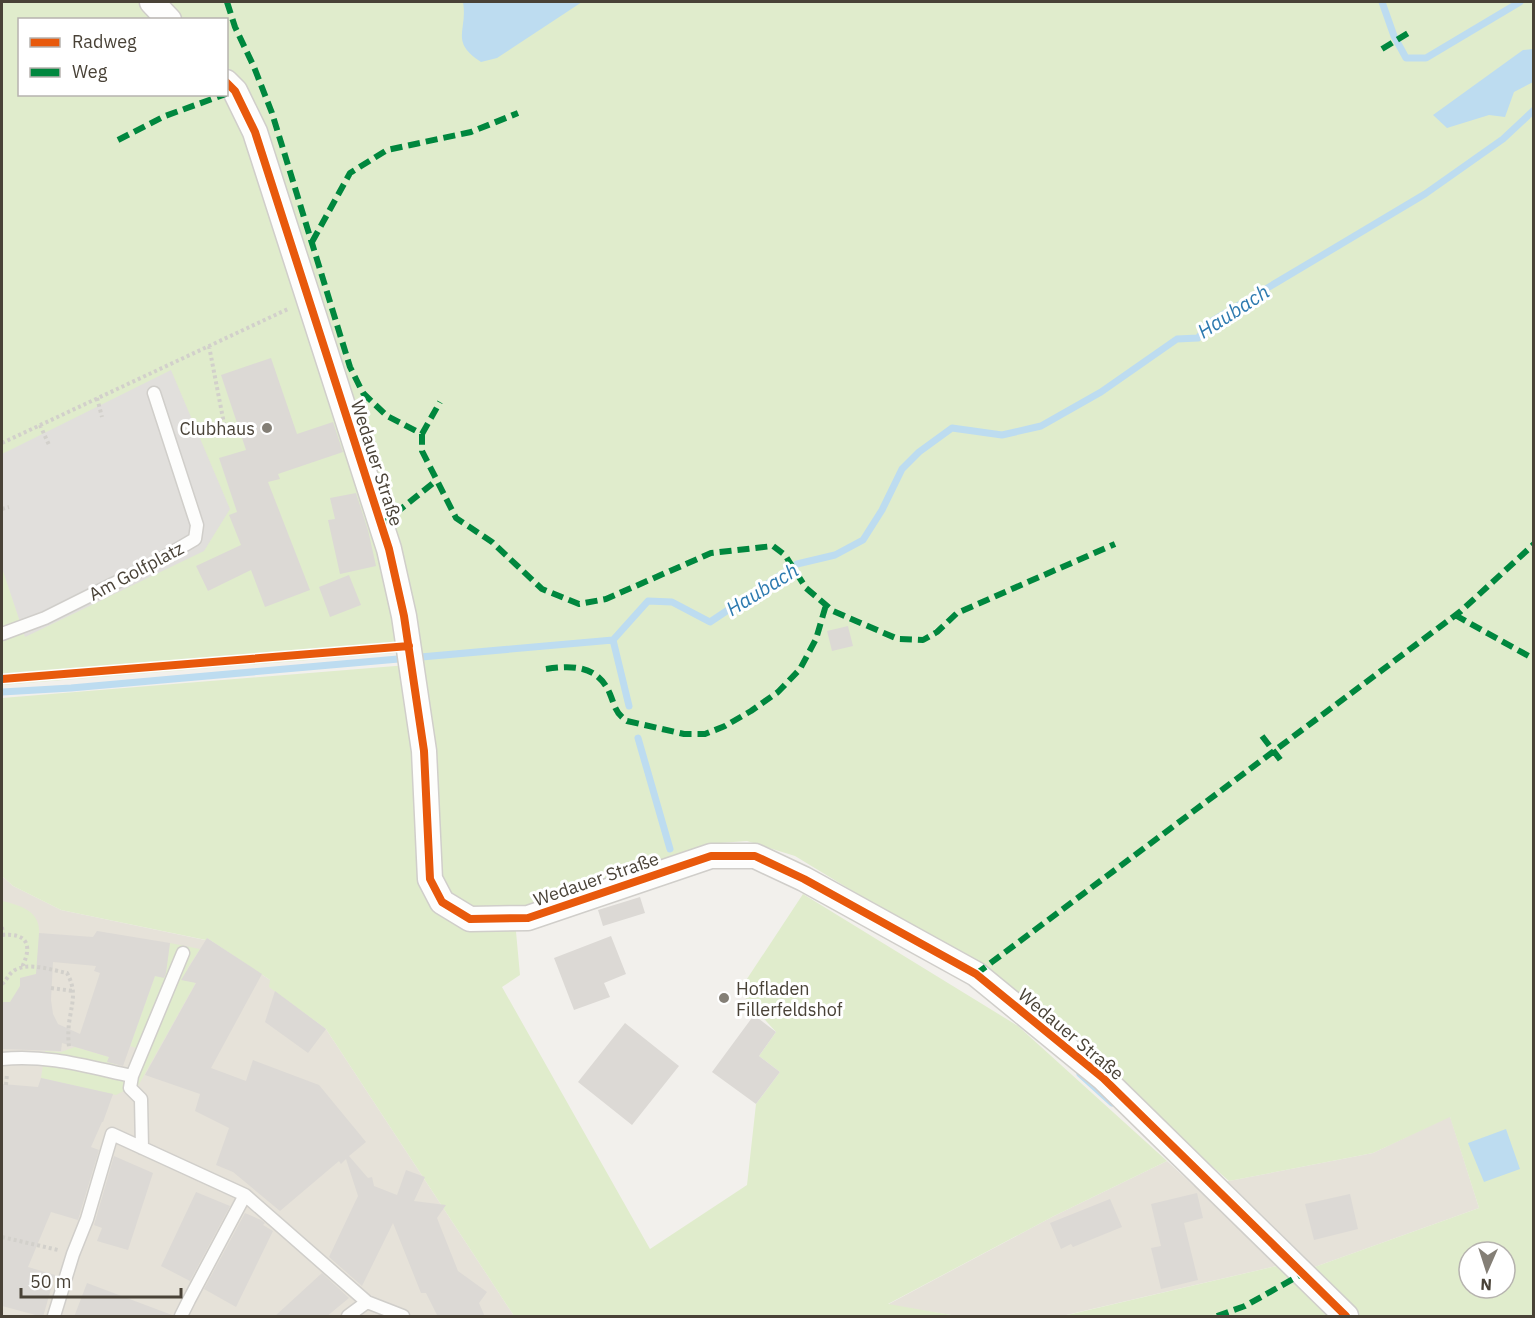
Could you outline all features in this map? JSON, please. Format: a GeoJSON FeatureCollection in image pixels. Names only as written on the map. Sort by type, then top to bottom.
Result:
{"type":"FeatureCollection","features":[{"type":"Feature","properties":{"kind":"street"},"geometry":{"type":"LineString","coordinates":[[152,2],[167,18]]}},
{"type":"Feature","properties":{"kind":"street","name":"Wedauer Straße"},"geometry":{"type":"LineString","coordinates":[[228,83],[235,91],[255,132],[389,549],[405,616],[424,750],[430,879],[442,902],[470,918],[528,918],[711,856],[755,856],[804,879],[976,974],[1103,1078],[1346,1317]]}},
{"type":"Feature","properties":{"kind":"lane","name":"Am Golfplatz"},"geometry":{"type":"LineString","coordinates":[[2,634],[45,618],[149,566],[195,539],[197,525],[154,393]]}},
{"type":"Feature","properties":{"kind":"lane"},"geometry":{"type":"LineString","coordinates":[[142,1148],[141,1099],[130,1088],[132,1076],[183,953]]}},
{"type":"Feature","properties":{"kind":"lane"},"geometry":{"type":"LineString","coordinates":[[2,1059],[34,1058],[132,1076]]}},
{"type":"Feature","properties":{"kind":"lane"},"geometry":{"type":"LineString","coordinates":[[54,1317],[87,1219],[112,1134],[245,1195],[367,1302],[403,1317]]}},
{"type":"Feature","properties":{"kind":"lane"},"geometry":{"type":"LineString","coordinates":[[181,1317],[245,1195]]}},
{"type":"Feature","properties":{"kind":"lane"},"geometry":{"type":"LineString","coordinates":[[348,1317],[367,1302]]}},
{"type":"Feature","properties":{"kind":"path"},"geometry":{"type":"LineString","coordinates":[[2,443],[308,300]]}},
{"type":"Feature","properties":{"kind":"path"},"geometry":{"type":"LineString","coordinates":[[209,346],[226,434],[214,437]]}},
{"type":"Feature","properties":{"kind":"path"},"geometry":{"type":"LineString","coordinates":[[97,398],[102,417]]}},
{"type":"Feature","properties":{"kind":"path"},"geometry":{"type":"LineString","coordinates":[[40,425],[49,445]]}},
{"type":"Feature","properties":{"kind":"path"},"geometry":{"type":"LineString","coordinates":[[2,509],[9,507]]}},
{"type":"Feature","properties":{"kind":"path"},"geometry":{"type":"LineString","coordinates":[[2,927],[2,935],[25,940],[28,953],[24,967]]}},
{"type":"Feature","properties":{"kind":"path"},"geometry":{"type":"LineString","coordinates":[[2,984],[12,972],[24,967],[32,966],[67,973],[73,984],[74,1002],[68,1035],[70,1063]]}},
{"type":"Feature","properties":{"kind":"path"},"geometry":{"type":"LineString","coordinates":[[51,988],[73,991]]}},
{"type":"Feature","properties":{"kind":"path"},"geometry":{"type":"LineString","coordinates":[[2,1237],[74,1254]]}},
{"type":"Feature","properties":{"kind":"shaded area"},"geometry":{"type":"Polygon","coordinates":[[[171,370],[230,509],[204,551],[25,637],[2,568],[2,454],[171,370]]]}},
{"type":"Feature","properties":{"kind":"shaded area"},"geometry":{"type":"Polygon","coordinates":[[[2,876],[13,886],[61,910],[205,940],[207,938],[270,980],[270,987],[326,1029],[514,1316],[2,1316],[2,876]]]}},
{"type":"Feature","properties":{"kind":"shaded area"},"geometry":{"type":"Polygon","coordinates":[[[1450,1116],[1479,1208],[1309,1269],[1302,1260],[1062,1316],[958,1316],[887,1305],[1054,1216],[1167,1161],[1194,1186],[1229,1181],[1373,1153],[1450,1116]]]}},
{"type":"Feature","properties":{"kind":"green space"},"geometry":{"type":"Polygon","coordinates":[[[2,2],[140,2],[156,18],[18,18],[18,96],[228,96],[228,93],[243,85],[228,67],[228,18],[183,18],[167,2],[1533,2],[1533,1316],[1063,1316],[1302,1260],[1309,1269],[1479,1208],[1450,1117],[1373,1153],[1229,1181],[1038,1013],[973,964],[795,856],[747,841],[707,844],[514,910],[520,975],[502,987],[650,1249],[747,1185],[756,1104],[780,1072],[759,1056],[776,1032],[739,991],[803,894],[1018,1026],[1167,1161],[1054,1216],[888,1304],[957,1316],[514,1316],[326,1029],[269,987],[270,980],[207,938],[206,940],[61,910],[13,886],[2,876],[2,698],[420,664],[418,651],[2,685],[2,2]]]}},
{"type":"Feature","properties":{"kind":"green space"},"geometry":{"type":"Polygon","coordinates":[[[2,901],[29,911],[39,926],[37,974],[20,978],[16,1002],[2,1002],[2,901]]]}},
{"type":"Feature","properties":{"kind":"green space"},"geometry":{"type":"Polygon","coordinates":[[[170,943],[200,949],[187,969],[199,977],[138,1086],[116,1095],[41,1078],[45,1051],[61,1052],[75,1047],[109,1057],[108,1062],[128,1069],[136,1048],[130,1046],[155,976],[165,977],[170,943]]]}},
{"type":"Feature","properties":{"kind":"water"},"geometry":{"type":"Polygon","coordinates":[[[463,2],[582,2],[497,58],[481,62],[465,48],[462,35],[463,2]]]}},
{"type":"Feature","properties":{"kind":"water"},"geometry":{"type":"Polygon","coordinates":[[[1533,49],[1533,82],[1514,92],[1505,117],[1489,115],[1447,128],[1433,115],[1523,50],[1533,49]]]}},
{"type":"Feature","properties":{"kind":"water"},"geometry":{"type":"Polygon","coordinates":[[[1506,1129],[1520,1169],[1484,1182],[1468,1143],[1506,1129]]]}},
{"type":"Feature","properties":{"kind":"building"},"geometry":{"type":"Polygon","coordinates":[[[271,358],[297,434],[333,422],[343,452],[278,474],[280,479],[268,482],[310,590],[265,607],[251,570],[208,591],[196,566],[241,545],[229,515],[237,512],[219,458],[246,450],[221,375],[271,358]]]}},
{"type":"Feature","properties":{"kind":"building"},"geometry":{"type":"Polygon","coordinates":[[[356,493],[376,566],[340,574],[328,520],[335,519],[330,498],[356,493]]]}},
{"type":"Feature","properties":{"kind":"building"},"geometry":{"type":"Polygon","coordinates":[[[349,575],[361,605],[330,617],[319,587],[349,575]]]}},
{"type":"Feature","properties":{"kind":"building"},"geometry":{"type":"Polygon","coordinates":[[[848,626],[853,646],[832,651],[827,631],[848,626]]]}},
{"type":"Feature","properties":{"kind":"building"},"geometry":{"type":"Polygon","coordinates":[[[640,897],[645,913],[603,926],[598,910],[640,897]]]}},
{"type":"Feature","properties":{"kind":"building"},"geometry":{"type":"Polygon","coordinates":[[[97,931],[170,943],[166,973],[164,978],[155,976],[123,1066],[107,1062],[109,1057],[62,1043],[61,1051],[2,1049],[2,1002],[10,1002],[20,986],[20,978],[36,974],[39,933],[93,937],[97,931]],[[53,962],[51,1000],[53,1014],[58,1024],[80,1034],[100,973],[94,971],[96,966],[53,962]]]}},
{"type":"Feature","properties":{"kind":"building"},"geometry":{"type":"Polygon","coordinates":[[[611,936],[626,974],[604,983],[610,997],[574,1010],[554,958],[611,936]]]}},
{"type":"Feature","properties":{"kind":"building"},"geometry":{"type":"Polygon","coordinates":[[[207,938],[262,974],[211,1068],[246,1081],[253,1060],[319,1085],[366,1142],[349,1156],[368,1178],[372,1177],[374,1186],[397,1195],[406,1170],[425,1177],[414,1201],[446,1205],[437,1218],[458,1271],[487,1292],[479,1303],[485,1317],[438,1317],[426,1293],[421,1293],[393,1223],[362,1286],[329,1257],[358,1196],[346,1159],[341,1164],[339,1161],[280,1211],[233,1172],[216,1165],[229,1128],[195,1111],[200,1094],[145,1075],[196,983],[181,980],[207,938]]]}},
{"type":"Feature","properties":{"kind":"building"},"geometry":{"type":"Polygon","coordinates":[[[275,991],[326,1029],[308,1053],[265,1022],[275,991]]]}},
{"type":"Feature","properties":{"kind":"building"},"geometry":{"type":"Polygon","coordinates":[[[754,1015],[776,1032],[759,1056],[780,1072],[756,1104],[712,1072],[754,1015]]]}},
{"type":"Feature","properties":{"kind":"building"},"geometry":{"type":"Polygon","coordinates":[[[625,1023],[679,1066],[632,1125],[578,1082],[625,1023]]]}},
{"type":"Feature","properties":{"kind":"building"},"geometry":{"type":"Polygon","coordinates":[[[41,1078],[113,1094],[91,1147],[99,1150],[78,1220],[51,1212],[28,1267],[55,1275],[43,1317],[2,1306],[2,1084],[38,1087],[41,1078]]]}},
{"type":"Feature","properties":{"kind":"building"},"geometry":{"type":"Polygon","coordinates":[[[114,1156],[153,1173],[128,1250],[97,1241],[102,1228],[94,1225],[114,1156]]]}},
{"type":"Feature","properties":{"kind":"building"},"geometry":{"type":"Polygon","coordinates":[[[196,1192],[230,1206],[190,1281],[161,1266],[196,1192]]]}},
{"type":"Feature","properties":{"kind":"building"},"geometry":{"type":"Polygon","coordinates":[[[1197,1193],[1203,1218],[1184,1223],[1198,1280],[1161,1289],[1151,1248],[1161,1246],[1151,1204],[1197,1193]]]}},
{"type":"Feature","properties":{"kind":"building"},"geometry":{"type":"Polygon","coordinates":[[[1350,1194],[1358,1229],[1314,1240],[1305,1204],[1350,1194]]]}},
{"type":"Feature","properties":{"kind":"building"},"geometry":{"type":"Polygon","coordinates":[[[1110,1199],[1122,1227],[1073,1247],[1071,1244],[1061,1249],[1050,1223],[1110,1199]]]}},
{"type":"Feature","properties":{"kind":"building"},"geometry":{"type":"Polygon","coordinates":[[[245,1213],[261,1220],[265,1223],[263,1225],[273,1231],[236,1307],[204,1289],[245,1213]]]}},
{"type":"Feature","properties":{"kind":"building"},"geometry":{"type":"Polygon","coordinates":[[[322,1273],[349,1298],[326,1317],[274,1317],[322,1273]]]}},
{"type":"Feature","properties":{"kind":"building"},"geometry":{"type":"Polygon","coordinates":[[[87,1283],[172,1315],[172,1317],[74,1317],[87,1283]]]}},
{"type":"Feature","properties":{"kind":"waterway"},"geometry":{"type":"LineString","coordinates":[[1382,2],[1394,36],[1406,58],[1426,58],[1520,2]]}},
{"type":"Feature","properties":{"kind":"waterway","name":"Haubach"},"geometry":{"type":"LineString","coordinates":[[2,692],[71,688],[613,640],[648,601],[672,602],[710,622],[797,564],[835,555],[863,540],[882,510],[902,469],[919,452],[952,428],[1002,435],[1041,426],[1101,392],[1177,339],[1198,338],[1212,321],[1425,194],[1503,139],[1534,110]]}},
{"type":"Feature","properties":{"kind":"waterway"},"geometry":{"type":"LineString","coordinates":[[613,640],[629,706]]}},
{"type":"Feature","properties":{"kind":"waterway"},"geometry":{"type":"LineString","coordinates":[[638,738],[670,849]]}},
{"type":"Feature","properties":{"kind":"waterway"},"geometry":{"type":"LineString","coordinates":[[1080,1074],[1112,1103]]}},
{"type":"Feature","properties":{"kind":"marked path"},"geometry":{"type":"LineString","coordinates":[[227,2],[235,27],[272,113],[350,367],[363,393],[387,416],[422,434],[422,451],[456,518],[492,542],[542,589],[579,604],[606,599],[711,553],[773,546],[785,555],[806,588],[833,611],[898,639],[923,640],[937,632],[957,613],[1115,544]]}},
{"type":"Feature","properties":{"kind":"marked path"},"geometry":{"type":"LineString","coordinates":[[1382,49],[1410,32]]}},
{"type":"Feature","properties":{"kind":"marked path"},"geometry":{"type":"LineString","coordinates":[[118,140],[165,116],[220,96]]}},
{"type":"Feature","properties":{"kind":"marked path"},"geometry":{"type":"LineString","coordinates":[[312,242],[350,173],[387,150],[471,132],[518,113]]}},
{"type":"Feature","properties":{"kind":"marked path"},"geometry":{"type":"LineString","coordinates":[[422,434],[440,402]]}},
{"type":"Feature","properties":{"kind":"marked path"},"geometry":{"type":"LineString","coordinates":[[381,525],[437,480]]}},
{"type":"Feature","properties":{"kind":"marked path"},"geometry":{"type":"LineString","coordinates":[[976,974],[1461,611],[1534,544]]}},
{"type":"Feature","properties":{"kind":"marked path"},"geometry":{"type":"LineString","coordinates":[[546,669],[565,667],[583,669],[599,677],[605,684],[614,706],[627,721],[684,734],[705,734],[751,711],[778,692],[800,669],[816,639],[826,605]]}},
{"type":"Feature","properties":{"kind":"marked path"},"geometry":{"type":"LineString","coordinates":[[1455,615],[1534,659]]}},
{"type":"Feature","properties":{"kind":"marked path"},"geometry":{"type":"LineString","coordinates":[[1262,736],[1282,762]]}},
{"type":"Feature","properties":{"kind":"marked path"},"geometry":{"type":"LineString","coordinates":[[1217,1316],[1245,1306],[1302,1274]]}},
{"type":"Feature","properties":{"kind":"cycle path"},"geometry":{"type":"LineString","coordinates":[[228,84],[235,91],[255,132],[389,549],[404,616],[424,751],[430,879],[442,902],[470,919],[528,918],[711,856],[755,856],[804,879],[976,974],[1103,1078],[1346,1316]]}},
{"type":"Feature","properties":{"kind":"cycle path"},"geometry":{"type":"LineString","coordinates":[[2,679],[409,646]]}},
{"type":"Feature","properties":{"kind":"place","name":"Clubhaus"},"geometry":{"type":"Point","coordinates":[267,428]}},
{"type":"Feature","properties":{"kind":"place","name":"Hofladen Fillerfeldshof"},"geometry":{"type":"Point","coordinates":[724,998]}}]}
